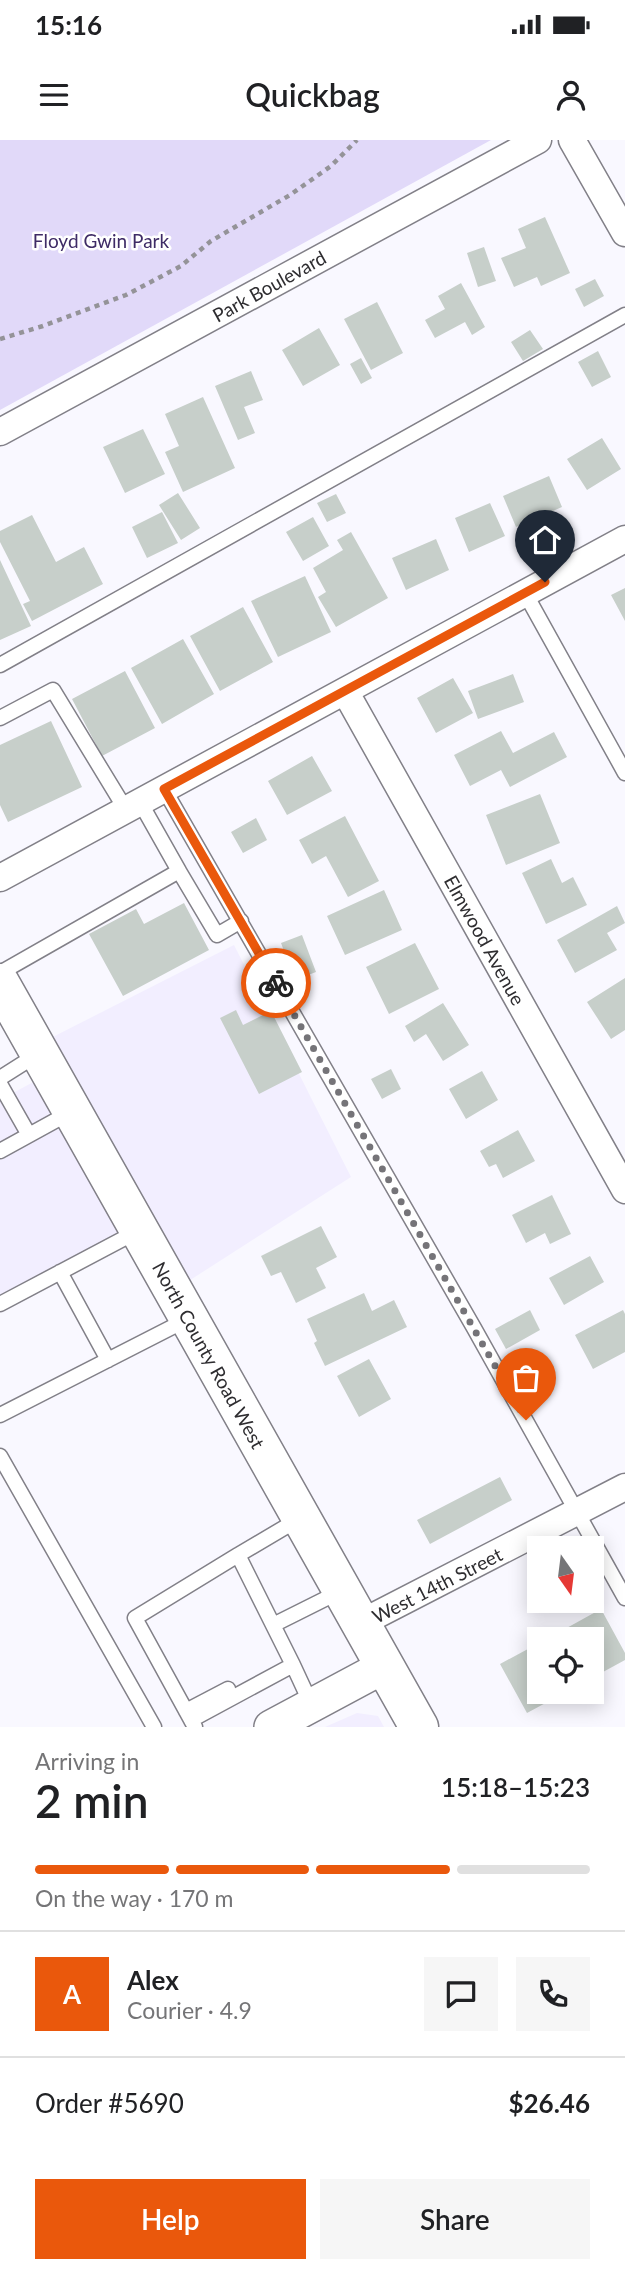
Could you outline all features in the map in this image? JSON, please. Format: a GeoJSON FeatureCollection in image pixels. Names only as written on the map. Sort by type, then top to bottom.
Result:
{"type":"FeatureCollection","features":[{"type":"Feature","properties":{"kind":"main road","name":"North County Road West"},"geometry":{"type":"LineString","coordinates":[[0,983],[419,1727]]}},
{"type":"Feature","properties":{"kind":"street","name":"Park Boulevard"},"geometry":{"type":"LineString","coordinates":[[0,432],[538,140]]}},
{"type":"Feature","properties":{"kind":"street"},"geometry":{"type":"LineString","coordinates":[[572,140],[625,233]]}},
{"type":"Feature","properties":{"kind":"street"},"geometry":{"type":"LineString","coordinates":[[0,878],[625,539]]}},
{"type":"Feature","properties":{"kind":"street","name":"Elmwood Avenue"},"geometry":{"type":"LineString","coordinates":[[345,691],[625,1190]]}},
{"type":"Feature","properties":{"kind":"street","name":"West 14th Street"},"geometry":{"type":"LineString","coordinates":[[361,1623],[625,1487]]}},
{"type":"Feature","properties":{"kind":"street"},"geometry":{"type":"LineString","coordinates":[[272,1727],[385,1666]]}},
{"type":"Feature","properties":{"kind":"lane"},"geometry":{"type":"LineString","coordinates":[[0,665],[625,315]]}},
{"type":"Feature","properties":{"kind":"lane"},"geometry":{"type":"LineString","coordinates":[[525,593],[625,774]]}},
{"type":"Feature","properties":{"kind":"lane"},"geometry":{"type":"LineString","coordinates":[[0,718],[53,690],[179,871],[217,935],[241,921]]}},
{"type":"Feature","properties":{"kind":"lane"},"geometry":{"type":"LineString","coordinates":[[164,789],[625,1598]]}},
{"type":"Feature","properties":{"kind":"lane"},"geometry":{"type":"LineString","coordinates":[[0,973],[179,871]]}},
{"type":"Feature","properties":{"kind":"lane"},"geometry":{"type":"LineString","coordinates":[[0,1078],[39,1053]]}},
{"type":"Feature","properties":{"kind":"lane"},"geometry":{"type":"LineString","coordinates":[[0,1084],[29,1135]]}},
{"type":"Feature","properties":{"kind":"lane"},"geometry":{"type":"LineString","coordinates":[[0,1151],[72,1112]]}},
{"type":"Feature","properties":{"kind":"lane"},"geometry":{"type":"LineString","coordinates":[[0,1304],[139,1231]]}},
{"type":"Feature","properties":{"kind":"lane"},"geometry":{"type":"LineString","coordinates":[[60,1272],[108,1360]]}},
{"type":"Feature","properties":{"kind":"lane"},"geometry":{"type":"LineString","coordinates":[[0,1415],[189,1319]]}},
{"type":"Feature","properties":{"kind":"lane"},"geometry":{"type":"LineString","coordinates":[[0,1456],[154,1727]]}},
{"type":"Feature","properties":{"kind":"lane"},"geometry":{"type":"LineString","coordinates":[[293,1665],[190,1719],[135,1618],[301,1517]]}},
{"type":"Feature","properties":{"kind":"lane"},"geometry":{"type":"LineString","coordinates":[[238,1555],[312,1706]]}},
{"type":"Feature","properties":{"kind":"lane"},"geometry":{"type":"LineString","coordinates":[[273,1625],[342,1590]]}},
{"type":"Feature","properties":{"kind":"path"},"geometry":{"type":"LineString","coordinates":[[0,339],[126,295],[181,266],[211,241],[290,195],[331,166],[357,140]]}},
{"type":"Feature","properties":{"kind":"shaded area"},"geometry":{"type":"Polygon","coordinates":[[[234,945],[351,1177],[173,1291],[136,1224],[0,1299],[0,1100],[50,1073],[35,1046],[234,945]]]}},
{"type":"Feature","properties":{"kind":"shaded area"},"geometry":{"type":"Polygon","coordinates":[[[357,1713],[378,1716],[384,1727],[325,1727],[357,1713]]]}},
{"type":"Feature","properties":{"kind":"green space","name":"Floyd Gwin Park"},"geometry":{"type":"Polygon","coordinates":[[[0,140],[491,140],[0,410],[0,140]]]}},
{"type":"Feature","properties":{"kind":"building"},"geometry":{"type":"Polygon","coordinates":[[[545,217],[570,273],[541,286],[537,277],[514,287],[501,258],[526,248],[518,229],[545,217]]]}},
{"type":"Feature","properties":{"kind":"building"},"geometry":{"type":"Polygon","coordinates":[[[484,247],[496,281],[478,287],[467,253],[484,247]]]}},
{"type":"Feature","properties":{"kind":"building"},"geometry":{"type":"Polygon","coordinates":[[[595,279],[604,296],[584,307],[575,289],[595,279]]]}},
{"type":"Feature","properties":{"kind":"building"},"geometry":{"type":"Polygon","coordinates":[[[461,283],[485,327],[472,335],[465,322],[435,338],[425,320],[445,309],[438,296],[461,283]]]}},
{"type":"Feature","properties":{"kind":"building"},"geometry":{"type":"Polygon","coordinates":[[[377,302],[403,353],[371,370],[344,319],[377,302]]]}},
{"type":"Feature","properties":{"kind":"building"},"geometry":{"type":"Polygon","coordinates":[[[319,328],[340,365],[303,386],[282,350],[319,328]]]}},
{"type":"Feature","properties":{"kind":"building"},"geometry":{"type":"Polygon","coordinates":[[[530,330],[543,349],[523,361],[511,342],[530,330]]]}},
{"type":"Feature","properties":{"kind":"building"},"geometry":{"type":"Polygon","coordinates":[[[598,351],[611,377],[592,387],[578,362],[598,351]]]}},
{"type":"Feature","properties":{"kind":"building"},"geometry":{"type":"Polygon","coordinates":[[[361,358],[372,378],[361,384],[350,364],[361,358]]]}},
{"type":"Feature","properties":{"kind":"building"},"geometry":{"type":"Polygon","coordinates":[[[251,371],[263,400],[244,407],[255,433],[238,440],[215,386],[251,371]]]}},
{"type":"Feature","properties":{"kind":"building"},"geometry":{"type":"Polygon","coordinates":[[[203,397],[235,468],[183,492],[165,452],[179,446],[165,414],[203,397]]]}},
{"type":"Feature","properties":{"kind":"building"},"geometry":{"type":"Polygon","coordinates":[[[143,429],[165,474],[125,493],[103,447],[143,429]]]}},
{"type":"Feature","properties":{"kind":"building"},"geometry":{"type":"Polygon","coordinates":[[[602,438],[621,469],[587,490],[567,459],[602,438]]]}},
{"type":"Feature","properties":{"kind":"building"},"geometry":{"type":"Polygon","coordinates":[[[549,476],[562,507],[516,527],[503,496],[549,476]]]}},
{"type":"Feature","properties":{"kind":"building"},"geometry":{"type":"Polygon","coordinates":[[[178,493],[200,528],[181,540],[159,505],[178,493]]]}},
{"type":"Feature","properties":{"kind":"building"},"geometry":{"type":"Polygon","coordinates":[[[336,494],[346,513],[327,522],[317,503],[336,494]]]}},
{"type":"Feature","properties":{"kind":"building"},"geometry":{"type":"Polygon","coordinates":[[[490,503],[505,536],[469,552],[455,518],[490,503]]]}},
{"type":"Feature","properties":{"kind":"building"},"geometry":{"type":"Polygon","coordinates":[[[162,512],[178,543],[147,558],[132,527],[162,512]]]}},
{"type":"Feature","properties":{"kind":"building"},"geometry":{"type":"Polygon","coordinates":[[[32,515],[56,562],[84,547],[103,584],[32,621],[23,604],[30,601],[0,542],[0,531],[32,515]]]}},
{"type":"Feature","properties":{"kind":"building"},"geometry":{"type":"Polygon","coordinates":[[[313,517],[329,546],[303,561],[286,532],[313,517]]]}},
{"type":"Feature","properties":{"kind":"building"},"geometry":{"type":"Polygon","coordinates":[[[351,532],[388,598],[336,627],[318,597],[326,592],[313,568],[343,550],[337,540],[351,532]]]}},
{"type":"Feature","properties":{"kind":"building"},"geometry":{"type":"Polygon","coordinates":[[[436,539],[449,570],[406,590],[392,558],[436,539]]]}},
{"type":"Feature","properties":{"kind":"building"},"geometry":{"type":"Polygon","coordinates":[[[0,560],[31,626],[0,640],[0,560]]]}},
{"type":"Feature","properties":{"kind":"building"},"geometry":{"type":"Polygon","coordinates":[[[305,576],[331,632],[278,657],[251,601],[305,576]]]}},
{"type":"Feature","properties":{"kind":"building"},"geometry":{"type":"Polygon","coordinates":[[[625,588],[625,621],[611,595],[625,588]]]}},
{"type":"Feature","properties":{"kind":"building"},"geometry":{"type":"Polygon","coordinates":[[[243,607],[273,662],[220,691],[190,636],[243,607]]]}},
{"type":"Feature","properties":{"kind":"building"},"geometry":{"type":"Polygon","coordinates":[[[183,639],[214,694],[162,724],[131,668],[183,639]]]}},
{"type":"Feature","properties":{"kind":"building"},"geometry":{"type":"Polygon","coordinates":[[[125,671],[155,728],[102,756],[72,699],[125,671]]]}},
{"type":"Feature","properties":{"kind":"building"},"geometry":{"type":"Polygon","coordinates":[[[513,674],[524,702],[478,719],[468,691],[513,674]]]}},
{"type":"Feature","properties":{"kind":"building"},"geometry":{"type":"Polygon","coordinates":[[[453,678],[473,713],[436,733],[417,698],[453,678]]]}},
{"type":"Feature","properties":{"kind":"building"},"geometry":{"type":"Polygon","coordinates":[[[51,721],[82,787],[8,822],[0,805],[0,745],[51,721]]]}},
{"type":"Feature","properties":{"kind":"building"},"geometry":{"type":"Polygon","coordinates":[[[501,731],[513,753],[554,732],[567,757],[510,787],[501,770],[470,786],[454,755],[501,731]]]}},
{"type":"Feature","properties":{"kind":"building"},"geometry":{"type":"Polygon","coordinates":[[[312,756],[332,791],[287,815],[268,781],[312,756]]]}},
{"type":"Feature","properties":{"kind":"building"},"geometry":{"type":"Polygon","coordinates":[[[540,794],[560,843],[506,865],[486,815],[540,794]]]}},
{"type":"Feature","properties":{"kind":"building"},"geometry":{"type":"Polygon","coordinates":[[[345,816],[379,881],[348,897],[326,856],[312,864],[299,840],[345,816]]]}},
{"type":"Feature","properties":{"kind":"building"},"geometry":{"type":"Polygon","coordinates":[[[256,818],[267,840],[243,853],[231,832],[256,818]]]}},
{"type":"Feature","properties":{"kind":"building"},"geometry":{"type":"Polygon","coordinates":[[[551,859],[562,883],[573,877],[587,905],[546,924],[522,873],[551,859]]]}},
{"type":"Feature","properties":{"kind":"building"},"geometry":{"type":"Polygon","coordinates":[[[384,890],[402,930],[345,955],[327,916],[384,890]]]}},
{"type":"Feature","properties":{"kind":"building"},"geometry":{"type":"Polygon","coordinates":[[[184,903],[209,950],[123,996],[89,934],[136,909],[144,924],[184,903]]]}},
{"type":"Feature","properties":{"kind":"building"},"geometry":{"type":"Polygon","coordinates":[[[617,906],[625,923],[607,933],[617,950],[575,973],[557,940],[617,906]]]}},
{"type":"Feature","properties":{"kind":"building"},"geometry":{"type":"Polygon","coordinates":[[[302,935],[316,972],[295,980],[281,943],[302,935]]]}},
{"type":"Feature","properties":{"kind":"building"},"geometry":{"type":"Polygon","coordinates":[[[415,943],[439,989],[389,1014],[366,967],[415,943]]]}},
{"type":"Feature","properties":{"kind":"building"},"geometry":{"type":"Polygon","coordinates":[[[625,978],[625,1030],[611,1039],[587,1002],[625,978]]]}},
{"type":"Feature","properties":{"kind":"building"},"geometry":{"type":"Polygon","coordinates":[[[443,1003],[469,1045],[443,1061],[426,1034],[414,1042],[405,1026],[443,1003]]]}},
{"type":"Feature","properties":{"kind":"building"},"geometry":{"type":"Polygon","coordinates":[[[236,1010],[243,1025],[271,1011],[302,1072],[259,1094],[220,1018],[236,1010]]]}},
{"type":"Feature","properties":{"kind":"building"},"geometry":{"type":"Polygon","coordinates":[[[391,1069],[401,1089],[382,1099],[371,1079],[391,1069]]]}},
{"type":"Feature","properties":{"kind":"building"},"geometry":{"type":"Polygon","coordinates":[[[482,1071],[498,1100],[466,1119],[449,1089],[482,1071]]]}},
{"type":"Feature","properties":{"kind":"building"},"geometry":{"type":"Polygon","coordinates":[[[518,1130],[535,1161],[503,1178],[496,1164],[489,1167],[480,1151],[518,1130]]]}},
{"type":"Feature","properties":{"kind":"building"},"geometry":{"type":"Polygon","coordinates":[[[552,1195],[571,1234],[550,1244],[545,1233],[526,1243],[512,1215],[552,1195]]]}},
{"type":"Feature","properties":{"kind":"building"},"geometry":{"type":"Polygon","coordinates":[[[321,1226],[337,1257],[316,1268],[326,1288],[296,1303],[281,1272],[271,1276],[261,1256],[321,1226]]]}},
{"type":"Feature","properties":{"kind":"building"},"geometry":{"type":"Polygon","coordinates":[[[590,1256],[604,1282],[564,1305],[549,1278],[590,1256]]]}},
{"type":"Feature","properties":{"kind":"building"},"geometry":{"type":"Polygon","coordinates":[[[364,1293],[372,1311],[394,1300],[407,1327],[325,1366],[307,1319],[364,1293]]]}},
{"type":"Feature","properties":{"kind":"building"},"geometry":{"type":"Polygon","coordinates":[[[530,1310],[540,1330],[506,1349],[495,1329],[530,1310]]]}},
{"type":"Feature","properties":{"kind":"building"},"geometry":{"type":"Polygon","coordinates":[[[623,1310],[625,1352],[593,1369],[575,1335],[623,1310]]]}},
{"type":"Feature","properties":{"kind":"building"},"geometry":{"type":"Polygon","coordinates":[[[369,1359],[391,1399],[359,1417],[337,1376],[369,1359]]]}},
{"type":"Feature","properties":{"kind":"building"},"geometry":{"type":"Polygon","coordinates":[[[500,1477],[512,1500],[430,1544],[417,1520],[500,1477]]]}},
{"type":"Feature","properties":{"kind":"building"},"geometry":{"type":"Polygon","coordinates":[[[592,1614],[604,1614],[625,1653],[625,1660],[604,1671],[604,1627],[568,1627],[592,1614]]]}},
{"type":"Feature","properties":{"kind":"building"},"geometry":{"type":"Polygon","coordinates":[[[527,1649],[527,1704],[544,1704],[527,1713],[500,1664],[527,1649]]]}},
{"type":"Feature","properties":{"kind":"way so far"},"geometry":{"type":"LineString","coordinates":[[276,983],[526,1420]]}},
{"type":"Feature","properties":{"kind":"route"},"geometry":{"type":"LineString","coordinates":[[276,983],[164,789],[545,582]]}}]}
